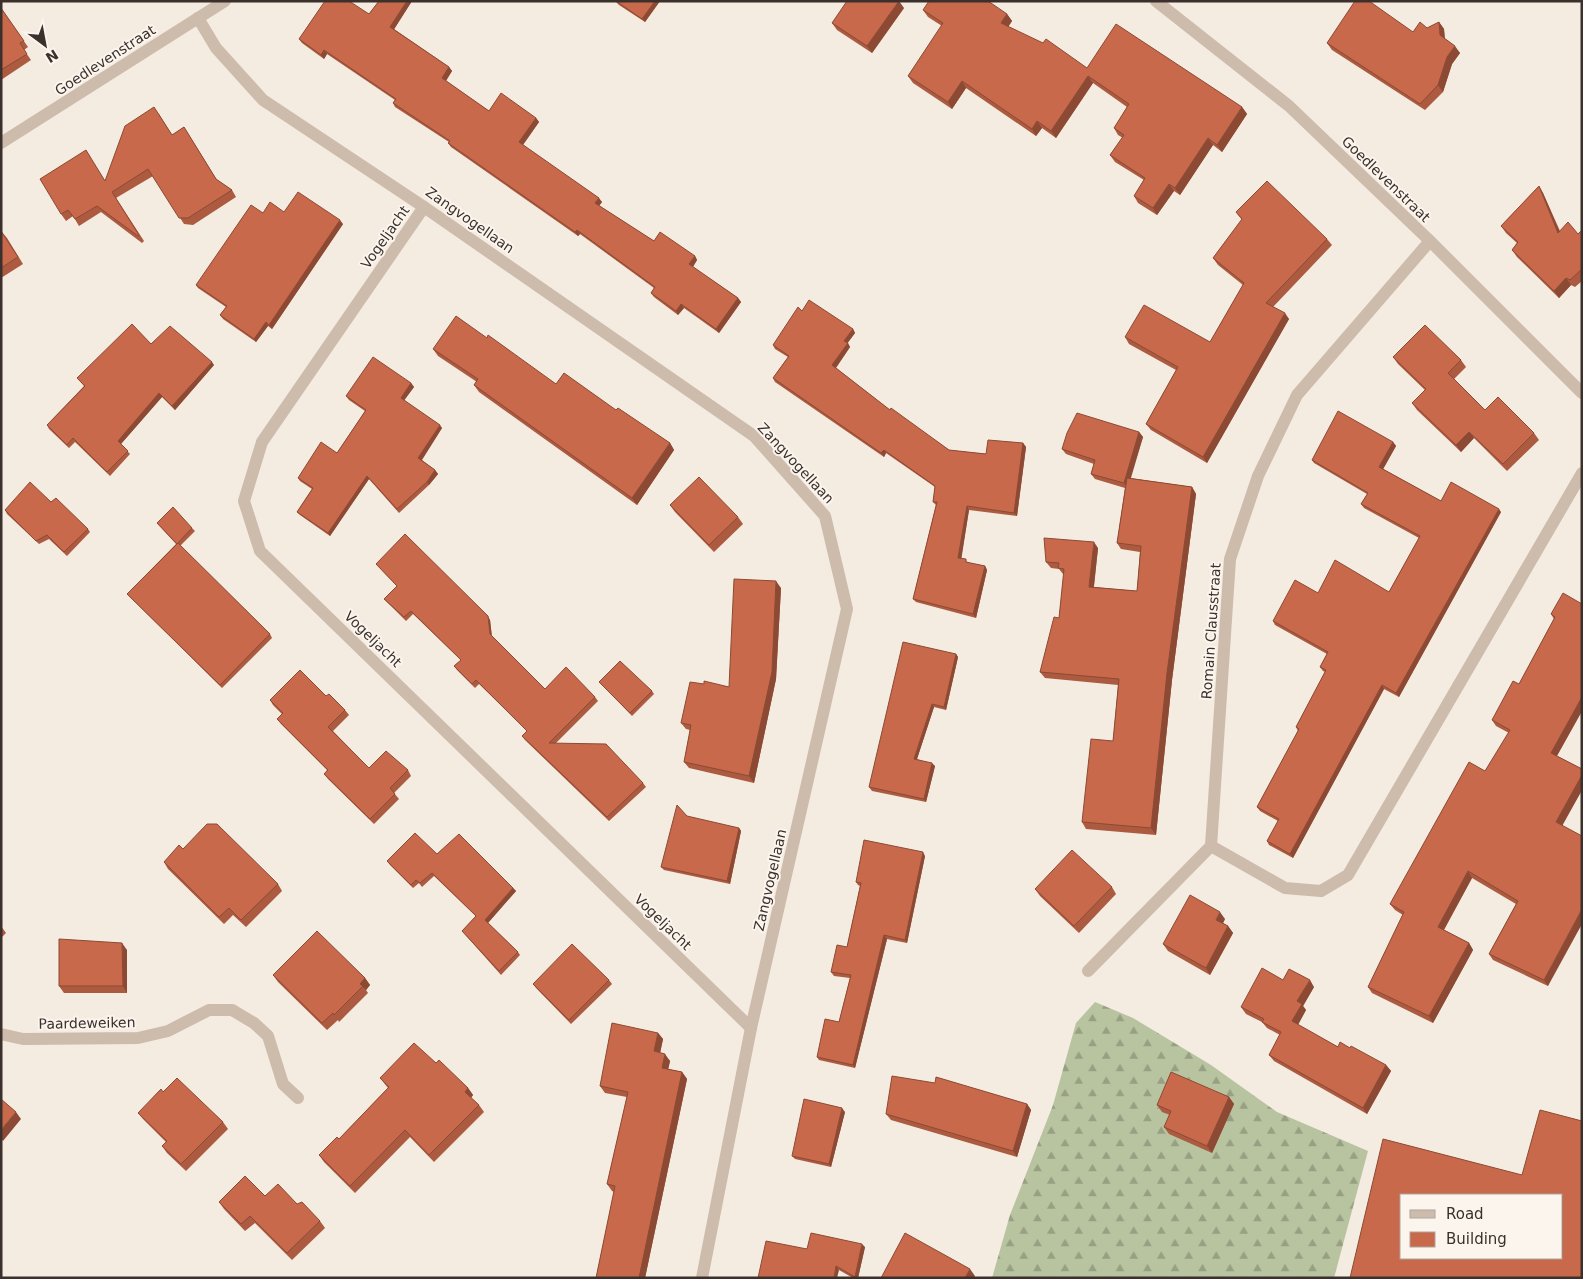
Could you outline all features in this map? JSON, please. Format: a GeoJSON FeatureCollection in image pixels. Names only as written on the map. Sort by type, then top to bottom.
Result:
{"type":"FeatureCollection","features":[{"type":"Feature","properties":{"kind":"street","name":"Goedlevenstraat"},"geometry":{"type":"LineString","coordinates":[[1,143],[225,1]]}},
{"type":"Feature","properties":{"kind":"street","name":"Goedlevenstraat"},"geometry":{"type":"LineString","coordinates":[[1156,1],[1289,106],[1430,241],[1582,393]]}},
{"type":"Feature","properties":{"kind":"street","name":"Zangvogellaan"},"geometry":{"type":"LineString","coordinates":[[198,18],[216,48],[263,100],[424,207],[754,436],[825,516],[847,609],[751,1028],[702,1278]]}},
{"type":"Feature","properties":{"kind":"street","name":"Vogeljacht"},"geometry":{"type":"LineString","coordinates":[[424,207],[262,442],[244,502],[260,551],[751,1028]]}},
{"type":"Feature","properties":{"kind":"street","name":"Romain Clausstraat"},"geometry":{"type":"LineString","coordinates":[[1212,846],[1230,560],[1258,476],[1297,395],[1430,241]]}},
{"type":"Feature","properties":{"kind":"street"},"geometry":{"type":"LineString","coordinates":[[1088,971],[1212,846],[1285,888],[1321,891],[1348,875],[1582,474]]}},
{"type":"Feature","properties":{"kind":"street","name":"Paardeweiken"},"geometry":{"type":"LineString","coordinates":[[1,1034],[22,1039],[138,1038],[168,1031],[209,1010],[232,1010],[254,1023],[268,1036],[283,1084],[298,1098]]}},
{"type":"Feature","properties":{"kind":"green space"},"geometry":{"type":"Polygon","coordinates":[[[1095,1002],[1133,1018],[1211,1065],[1277,1112],[1368,1151],[1334,1278],[992,1278],[1010,1215],[1053,1105],[1076,1023],[1095,1002]]]}},
{"type":"Feature","properties":{"kind":"building"},"geometry":{"type":"Polygon","coordinates":[[[325,1],[349,1],[369,14],[379,1],[407,1],[390,27],[449,67],[442,78],[489,111],[501,93],[536,118],[519,142],[599,198],[595,203],[654,241],[660,232],[695,256],[689,264],[738,298],[716,329],[681,304],[676,311],[651,293],[655,287],[577,230],[575,232],[448,143],[450,141],[393,103],[396,99],[324,50],[321,55],[299,39],[325,1]]]}},
{"type":"Feature","properties":{"kind":"building"},"geometry":{"type":"Polygon","coordinates":[[[616,1],[655,1],[642,19],[616,1]]]}},
{"type":"Feature","properties":{"kind":"building"},"geometry":{"type":"Polygon","coordinates":[[[847,1],[899,1],[867,46],[832,23],[847,1]]]}},
{"type":"Feature","properties":{"kind":"building"},"geometry":{"type":"Polygon","coordinates":[[[929,1],[988,1],[1007,14],[1001,23],[1043,43],[1046,39],[1087,68],[1116,24],[1242,107],[1217,145],[1208,138],[1175,188],[1169,184],[1153,208],[1134,196],[1145,178],[1110,155],[1124,135],[1114,128],[1129,104],[1088,76],[1051,131],[1037,121],[1032,129],[962,81],[948,102],[908,76],[943,23],[923,10],[929,1]]]}},
{"type":"Feature","properties":{"kind":"building"},"geometry":{"type":"Polygon","coordinates":[[[1355,1],[1369,1],[1413,32],[1420,22],[1427,28],[1439,22],[1440,35],[1455,46],[1447,57],[1438,85],[1420,104],[1327,43],[1355,1]]]}},
{"type":"Feature","properties":{"kind":"building"},"geometry":{"type":"Polygon","coordinates":[[[1,8],[24,41],[20,43],[27,54],[1,70],[1,8]]]}},
{"type":"Feature","properties":{"kind":"building"},"geometry":{"type":"Polygon","coordinates":[[[154,107],[172,135],[184,127],[216,179],[232,190],[188,218],[179,218],[148,169],[112,192],[138,236],[97,206],[75,219],[68,210],[61,214],[40,179],[86,150],[105,181],[125,126],[154,107]]]}},
{"type":"Feature","properties":{"kind":"building"},"geometry":{"type":"Polygon","coordinates":[[[1267,181],[1327,239],[1266,303],[1285,313],[1203,457],[1146,424],[1178,367],[1125,337],[1144,305],[1210,342],[1244,283],[1213,258],[1242,219],[1236,212],[1267,181]]]}},
{"type":"Feature","properties":{"kind":"building"},"geometry":{"type":"Polygon","coordinates":[[[1539,186],[1558,233],[1568,222],[1578,234],[1582,230],[1582,269],[1570,280],[1566,278],[1554,291],[1512,250],[1518,242],[1501,226],[1539,186]]]}},
{"type":"Feature","properties":{"kind":"building"},"geometry":{"type":"Polygon","coordinates":[[[298,192],[340,220],[269,325],[266,322],[254,339],[220,315],[227,306],[196,285],[251,205],[263,213],[270,202],[284,212],[298,192]]]}},
{"type":"Feature","properties":{"kind":"building"},"geometry":{"type":"Polygon","coordinates":[[[1,231],[18,257],[1,268],[1,231]]]}},
{"type":"Feature","properties":{"kind":"building"},"geometry":{"type":"Polygon","coordinates":[[[809,300],[853,329],[844,341],[848,343],[832,365],[890,410],[891,408],[949,450],[986,454],[988,440],[1023,443],[1014,513],[967,506],[958,558],[966,559],[966,562],[985,566],[973,614],[913,599],[937,502],[933,502],[935,486],[884,450],[881,453],[773,378],[789,356],[773,345],[798,307],[802,311],[809,300]]]}},
{"type":"Feature","properties":{"kind":"building"},"geometry":{"type":"Polygon","coordinates":[[[456,316],[487,338],[488,335],[556,384],[564,373],[616,410],[618,408],[670,443],[632,498],[474,385],[478,379],[433,349],[456,316]]]}},
{"type":"Feature","properties":{"kind":"building"},"geometry":{"type":"Polygon","coordinates":[[[132,324],[151,344],[170,326],[212,362],[172,406],[159,393],[118,441],[128,451],[107,472],[73,438],[67,445],[47,425],[85,386],[77,378],[132,324]]]}},
{"type":"Feature","properties":{"kind":"building"},"geometry":{"type":"Polygon","coordinates":[[[1425,325],[1461,360],[1448,373],[1485,410],[1498,397],[1534,433],[1503,464],[1469,432],[1456,445],[1412,403],[1426,389],[1393,357],[1425,325]]]}},
{"type":"Feature","properties":{"kind":"building"},"geometry":{"type":"Polygon","coordinates":[[[373,357],[411,383],[401,398],[440,425],[418,458],[435,470],[427,482],[397,509],[367,476],[328,533],[297,512],[313,488],[298,478],[321,442],[337,453],[366,410],[346,396],[373,357]]]}},
{"type":"Feature","properties":{"kind":"building"},"geometry":{"type":"Polygon","coordinates":[[[1338,411],[1393,442],[1379,467],[1441,501],[1451,482],[1499,509],[1396,693],[1382,685],[1290,854],[1267,841],[1279,819],[1257,807],[1299,729],[1296,727],[1326,670],[1320,667],[1328,652],[1273,621],[1295,580],[1318,593],[1335,560],[1389,592],[1420,536],[1361,504],[1368,493],[1312,460],[1338,411]]]}},
{"type":"Feature","properties":{"kind":"building"},"geometry":{"type":"Polygon","coordinates":[[[1077,413],[1139,432],[1124,483],[1091,474],[1095,460],[1062,449],[1067,433],[1077,413]]]}},
{"type":"Feature","properties":{"kind":"building"},"geometry":{"type":"Polygon","coordinates":[[[699,477],[738,517],[709,545],[670,505],[699,477]]]}},
{"type":"Feature","properties":{"kind":"building"},"geometry":{"type":"Polygon","coordinates":[[[1127,478],[1192,487],[1167,673],[1151,828],[1082,822],[1091,739],[1113,741],[1119,679],[1040,672],[1054,617],[1059,618],[1064,569],[1058,568],[1059,563],[1046,562],[1044,538],[1094,542],[1089,587],[1137,591],[1141,546],[1117,543],[1127,478]]]}},
{"type":"Feature","properties":{"kind":"building"},"geometry":{"type":"Polygon","coordinates":[[[30,482],[51,502],[56,498],[88,529],[64,552],[47,535],[36,541],[5,510],[30,482]]]}},
{"type":"Feature","properties":{"kind":"building"},"geometry":{"type":"Polygon","coordinates":[[[173,507],[192,528],[177,544],[157,523],[173,507]]]}},
{"type":"Feature","properties":{"kind":"building"},"geometry":{"type":"Polygon","coordinates":[[[405,534],[488,616],[490,634],[545,689],[566,667],[595,697],[549,743],[606,744],[643,783],[607,817],[522,736],[527,731],[476,680],[472,684],[454,666],[461,660],[411,611],[404,617],[384,599],[397,586],[376,564],[405,534]]]}},
{"type":"Feature","properties":{"kind":"building"},"geometry":{"type":"Polygon","coordinates":[[[178,543],[270,634],[220,685],[127,594],[178,543]]]}},
{"type":"Feature","properties":{"kind":"building"},"geometry":{"type":"Polygon","coordinates":[[[734,579],[776,581],[772,672],[749,776],[684,762],[691,725],[681,723],[690,682],[704,684],[704,681],[729,687],[734,579]]]}},
{"type":"Feature","properties":{"kind":"building"},"geometry":{"type":"Polygon","coordinates":[[[1563,593],[1582,604],[1582,697],[1551,753],[1582,769],[1582,775],[1556,822],[1582,836],[1582,909],[1544,980],[1489,954],[1518,901],[1468,871],[1438,927],[1469,943],[1429,1016],[1368,987],[1404,912],[1390,904],[1469,762],[1485,771],[1510,730],[1492,720],[1513,681],[1519,684],[1555,617],[1551,614],[1563,593]]]}},
{"type":"Feature","properties":{"kind":"building"},"geometry":{"type":"Polygon","coordinates":[[[903,642],[956,654],[944,707],[932,704],[914,759],[932,763],[924,799],[869,787],[903,642]]]}},
{"type":"Feature","properties":{"kind":"building"},"geometry":{"type":"Polygon","coordinates":[[[620,661],[652,691],[630,713],[599,682],[620,661]]]}},
{"type":"Feature","properties":{"kind":"building"},"geometry":{"type":"Polygon","coordinates":[[[300,670],[326,696],[329,694],[345,710],[328,727],[369,768],[386,751],[408,770],[390,788],[395,794],[370,819],[324,774],[328,770],[277,719],[283,713],[270,700],[300,670]]]}},
{"type":"Feature","properties":{"kind":"building"},"geometry":{"type":"Polygon","coordinates":[[[677,805],[687,816],[739,828],[727,881],[661,867],[677,805]]]}},
{"type":"Feature","properties":{"kind":"building"},"geometry":{"type":"Polygon","coordinates":[[[207,824],[217,824],[278,884],[241,920],[229,908],[219,917],[164,862],[179,845],[183,849],[207,824]]]}},
{"type":"Feature","properties":{"kind":"building"},"geometry":{"type":"Polygon","coordinates":[[[415,833],[437,854],[459,834],[513,888],[485,920],[518,952],[499,971],[462,931],[476,916],[432,873],[420,883],[416,880],[411,885],[387,861],[415,833]]]}},
{"type":"Feature","properties":{"kind":"building"},"geometry":{"type":"Polygon","coordinates":[[[864,840],[923,852],[905,940],[884,935],[853,1065],[817,1057],[825,1019],[839,1022],[851,975],[831,972],[837,945],[847,947],[861,883],[856,882],[864,840]]]}},
{"type":"Feature","properties":{"kind":"building"},"geometry":{"type":"Polygon","coordinates":[[[1072,850],[1112,887],[1074,926],[1035,889],[1072,850]]]}},
{"type":"Feature","properties":{"kind":"building"},"geometry":{"type":"Polygon","coordinates":[[[1190,895],[1220,912],[1216,920],[1228,926],[1206,968],[1163,944],[1190,895]]]}},
{"type":"Feature","properties":{"kind":"building"},"geometry":{"type":"Polygon","coordinates":[[[317,931],[365,978],[360,984],[363,986],[334,1015],[333,1013],[322,1023],[273,975],[317,931]]]}},
{"type":"Feature","properties":{"kind":"building"},"geometry":{"type":"Polygon","coordinates":[[[59,939],[122,943],[123,986],[59,986],[59,939]]]}},
{"type":"Feature","properties":{"kind":"building"},"geometry":{"type":"Polygon","coordinates":[[[572,944],[609,980],[569,1020],[533,984],[572,944]]]}},
{"type":"Feature","properties":{"kind":"building"},"geometry":{"type":"Polygon","coordinates":[[[1262,968],[1283,980],[1289,969],[1310,980],[1297,1001],[1302,1004],[1292,1021],[1338,1047],[1340,1042],[1350,1048],[1351,1046],[1386,1065],[1363,1108],[1269,1055],[1281,1032],[1262,1022],[1264,1019],[1241,1007],[1262,968]]]}},
{"type":"Feature","properties":{"kind":"building"},"geometry":{"type":"Polygon","coordinates":[[[612,1023],[658,1033],[654,1051],[665,1054],[662,1068],[682,1072],[639,1278],[596,1278],[615,1186],[607,1184],[628,1092],[600,1086],[612,1023]]]}},
{"type":"Feature","properties":{"kind":"building"},"geometry":{"type":"Polygon","coordinates":[[[414,1043],[436,1063],[439,1060],[468,1088],[465,1092],[479,1105],[429,1155],[405,1130],[350,1186],[319,1155],[337,1137],[339,1139],[389,1087],[380,1078],[414,1043]]]}},
{"type":"Feature","properties":{"kind":"building"},"geometry":{"type":"Polygon","coordinates":[[[1171,1072],[1229,1097],[1207,1146],[1164,1127],[1171,1111],[1157,1105],[1171,1072]]]}},
{"type":"Feature","properties":{"kind":"building"},"geometry":{"type":"Polygon","coordinates":[[[892,1076],[935,1083],[936,1077],[1027,1104],[1013,1151],[886,1114],[892,1076]]]}},
{"type":"Feature","properties":{"kind":"building"},"geometry":{"type":"Polygon","coordinates":[[[177,1078],[223,1122],[181,1164],[162,1146],[167,1141],[138,1113],[161,1089],[163,1092],[177,1078]]]}},
{"type":"Feature","properties":{"kind":"building"},"geometry":{"type":"Polygon","coordinates":[[[1,1099],[16,1112],[1,1130],[1,1099]]]}},
{"type":"Feature","properties":{"kind":"building"},"geometry":{"type":"Polygon","coordinates":[[[804,1099],[842,1108],[829,1164],[792,1156],[804,1099]]]}},
{"type":"Feature","properties":{"kind":"building"},"geometry":{"type":"Polygon","coordinates":[[[1540,1110],[1582,1121],[1582,1278],[1350,1278],[1383,1139],[1522,1175],[1540,1110]]]}},
{"type":"Feature","properties":{"kind":"building"},"geometry":{"type":"Polygon","coordinates":[[[245,1176],[265,1196],[278,1184],[297,1204],[302,1202],[320,1221],[287,1253],[250,1216],[241,1224],[219,1202],[245,1176]]]}},
{"type":"Feature","properties":{"kind":"building"},"geometry":{"type":"Polygon","coordinates":[[[811,1233],[862,1244],[855,1277],[836,1266],[834,1278],[758,1278],[766,1241],[807,1249],[811,1233]]]}},
{"type":"Feature","properties":{"kind":"building"},"geometry":{"type":"Polygon","coordinates":[[[905,1233],[970,1269],[965,1278],[881,1278],[905,1233]]]}}]}
